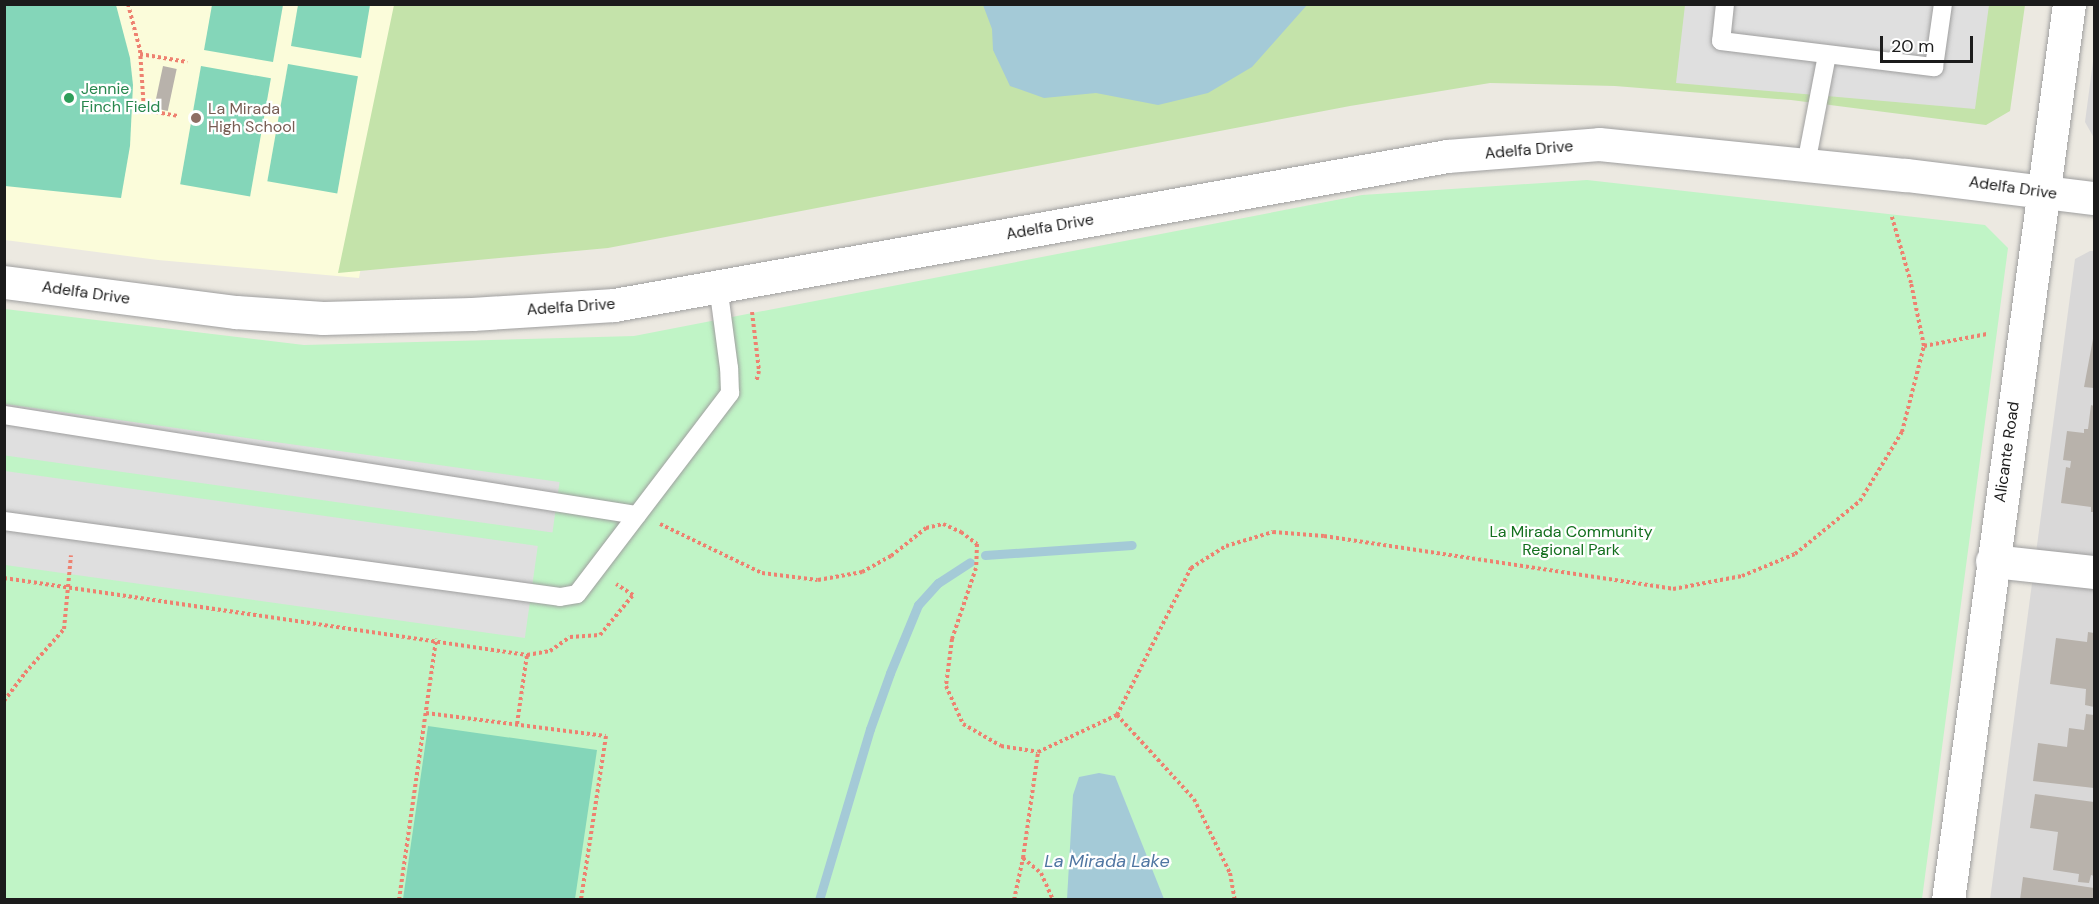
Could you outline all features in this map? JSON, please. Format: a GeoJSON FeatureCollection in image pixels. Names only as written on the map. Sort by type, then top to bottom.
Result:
{"type":"FeatureCollection","features":[{"type":"Feature","properties":{"kind":"street","name":"Alicante Road"},"geometry":{"type":"LineString","coordinates":[[1948,900],[2069,4]]}},
{"type":"Feature","properties":{"kind":"street","name":"Adelfa Drive"},"geometry":{"type":"LineString","coordinates":[[4,282],[236,312],[323,318],[472,314],[614,305],[1447,156],[1599,144],[2094,198]]}},
{"type":"Feature","properties":{"kind":"street"},"geometry":{"type":"LineString","coordinates":[[1992,561],[2094,572]]}},
{"type":"Feature","properties":{"kind":"lane"},"geometry":{"type":"LineString","coordinates":[[1725,4],[1721,41],[1934,67],[1943,4]]}},
{"type":"Feature","properties":{"kind":"lane"},"geometry":{"type":"LineString","coordinates":[[1806,165],[1827,55]]}},
{"type":"Feature","properties":{"kind":"lane"},"geometry":{"type":"LineString","coordinates":[[4,521],[560,597],[577,594],[729,393],[733,284]]}},
{"type":"Feature","properties":{"kind":"lane"},"geometry":{"type":"LineString","coordinates":[[4,415],[637,515]]}},
{"type":"Feature","properties":{"kind":"path"},"geometry":{"type":"LineString","coordinates":[[128,4],[140,54],[144,110],[177,116]]}},
{"type":"Feature","properties":{"kind":"path"},"geometry":{"type":"LineString","coordinates":[[140,54],[187,62]]}},
{"type":"Feature","properties":{"kind":"path"},"geometry":{"type":"LineString","coordinates":[[664,513],[657,522],[762,573],[818,580],[862,572],[891,556],[926,528],[943,524],[961,532],[977,544],[976,568],[952,639],[946,686],[963,724],[1001,746],[1038,752],[1117,715],[1191,568],[1226,546],[1273,532],[1335,537],[1673,589],[1742,576],[1795,554],[1860,501],[1902,432],[1924,346],[1911,283],[1892,217]]}},
{"type":"Feature","properties":{"kind":"path"},"geometry":{"type":"LineString","coordinates":[[733,284],[759,370],[755,387]]}},
{"type":"Feature","properties":{"kind":"path"},"geometry":{"type":"LineString","coordinates":[[1924,346],[1987,334]]}},
{"type":"Feature","properties":{"kind":"path"},"geometry":{"type":"LineString","coordinates":[[4,701],[64,629],[75,531]]}},
{"type":"Feature","properties":{"kind":"path"},"geometry":{"type":"LineString","coordinates":[[4,578],[436,639],[527,655],[550,651],[570,637],[600,635],[633,595],[609,579]]}},
{"type":"Feature","properties":{"kind":"path"},"geometry":{"type":"LineString","coordinates":[[399,900],[436,639]]}},
{"type":"Feature","properties":{"kind":"path"},"geometry":{"type":"LineString","coordinates":[[517,724],[527,655]]}},
{"type":"Feature","properties":{"kind":"path"},"geometry":{"type":"LineString","coordinates":[[426,713],[606,736],[581,900]]}},
{"type":"Feature","properties":{"kind":"path"},"geometry":{"type":"LineString","coordinates":[[1117,715],[1194,799],[1230,873],[1235,900]]}},
{"type":"Feature","properties":{"kind":"path"},"geometry":{"type":"LineString","coordinates":[[1014,900],[1023,858],[1038,752]]}},
{"type":"Feature","properties":{"kind":"path"},"geometry":{"type":"LineString","coordinates":[[1023,858],[1041,873],[1053,900]]}},
{"type":"Feature","properties":{"kind":"shaded area","name":"La Mirada High School"},"geometry":{"type":"Polygon","coordinates":[[[5,5],[408,5],[359,278],[158,260],[5,240],[5,5]]]}},
{"type":"Feature","properties":{"kind":"shaded area"},"geometry":{"type":"Polygon","coordinates":[[[1685,5],[1989,5],[1975,109],[1676,83],[1685,5]]]}},
{"type":"Feature","properties":{"kind":"shaded area"},"geometry":{"type":"Polygon","coordinates":[[[2094,54],[2094,138],[2085,122],[2094,54]]]}},
{"type":"Feature","properties":{"kind":"shaded area"},"geometry":{"type":"Polygon","coordinates":[[[2094,251],[2094,899],[1990,900],[2075,259],[2094,251]]]}},
{"type":"Feature","properties":{"kind":"shaded area"},"geometry":{"type":"Polygon","coordinates":[[[5,404],[560,482],[552,532],[4,455],[5,404]]]}},
{"type":"Feature","properties":{"kind":"shaded area"},"geometry":{"type":"Polygon","coordinates":[[[5,471],[538,546],[525,638],[4,565],[5,471]]]}},
{"type":"Feature","properties":{"kind":"green space","name":"Jennie Finch Field"},"geometry":{"type":"Polygon","coordinates":[[[4,5],[116,5],[130,58],[133,85],[130,146],[121,198],[5,186],[4,5]]]}},
{"type":"Feature","properties":{"kind":"green space"},"geometry":{"type":"Polygon","coordinates":[[[212,5],[283,5],[273,62],[204,50],[212,5]]]}},
{"type":"Feature","properties":{"kind":"green space"},"geometry":{"type":"Polygon","coordinates":[[[298,5],[370,5],[361,58],[291,46],[298,5]]]}},
{"type":"Feature","properties":{"kind":"green space"},"geometry":{"type":"Polygon","coordinates":[[[394,5],[2025,5],[2010,111],[1986,125],[1791,100],[1615,86],[1490,83],[1350,106],[608,248],[338,273],[394,5]]]}},
{"type":"Feature","properties":{"kind":"green space"},"geometry":{"type":"Polygon","coordinates":[[[288,64],[358,76],[337,194],[267,181],[288,64]]]}},
{"type":"Feature","properties":{"kind":"green space"},"geometry":{"type":"Polygon","coordinates":[[[201,66],[271,78],[250,197],[180,184],[201,66]]]}},
{"type":"Feature","properties":{"kind":"green space","name":"La Mirada Community Regional Park"},"geometry":{"type":"Polygon","coordinates":[[[1587,180],[1985,225],[2008,248],[1922,899],[5,900],[5,309],[304,345],[634,336],[1362,195],[1587,180]]]}},
{"type":"Feature","properties":{"kind":"green space"},"geometry":{"type":"Polygon","coordinates":[[[428,726],[597,750],[575,899],[403,899],[428,726]]]}},
{"type":"Feature","properties":{"kind":"water"},"geometry":{"type":"Polygon","coordinates":[[[983,4],[1307,5],[1252,67],[1208,93],[1158,105],[1096,93],[1044,98],[1010,86],[993,50],[992,29],[983,4]]]}},
{"type":"Feature","properties":{"kind":"water","name":"La Mirada Lake"},"geometry":{"type":"Polygon","coordinates":[[[1099,773],[1115,776],[1164,899],[1067,899],[1073,795],[1079,777],[1099,773]]]}},
{"type":"Feature","properties":{"kind":"building"},"geometry":{"type":"Polygon","coordinates":[[[163,66],[177,69],[168,111],[154,108],[163,66]]]}},
{"type":"Feature","properties":{"kind":"building"},"geometry":{"type":"Polygon","coordinates":[[[2094,339],[2094,388],[2084,387],[2094,339]]]}},
{"type":"Feature","properties":{"kind":"building"},"geometry":{"type":"Polygon","coordinates":[[[2091,405],[2094,406],[2094,512],[2091,512],[2091,507],[2061,503],[2066,467],[2070,468],[2071,461],[2063,460],[2067,431],[2084,433],[2084,429],[2088,429],[2091,405]]]}},
{"type":"Feature","properties":{"kind":"building"},"geometry":{"type":"Polygon","coordinates":[[[2088,632],[2094,633],[2094,707],[2085,705],[2086,689],[2050,684],[2056,638],[2087,642],[2088,632]]]}},
{"type":"Feature","properties":{"kind":"building"},"geometry":{"type":"Polygon","coordinates":[[[2086,714],[2094,715],[2094,788],[2033,781],[2038,743],[2067,747],[2069,728],[2084,730],[2086,714]]]}},
{"type":"Feature","properties":{"kind":"building"},"geometry":{"type":"Polygon","coordinates":[[[2035,794],[2094,802],[2094,876],[2091,875],[2089,883],[2078,882],[2079,874],[2053,870],[2058,832],[2030,828],[2035,794]]]}},
{"type":"Feature","properties":{"kind":"building"},"geometry":{"type":"Polygon","coordinates":[[[2023,877],[2094,888],[2094,900],[2020,900],[2023,877]]]}},
{"type":"Feature","properties":{"kind":"waterway"},"geometry":{"type":"LineString","coordinates":[[985,555],[1132,545]]}},
{"type":"Feature","properties":{"kind":"waterway"},"geometry":{"type":"LineString","coordinates":[[819,900],[870,729],[918,605],[938,583],[970,562]]}},
{"type":"Feature","properties":{"kind":"place","name":"Jennie Finch Field"},"geometry":{"type":"Point","coordinates":[69,98]}},
{"type":"Feature","properties":{"kind":"place","name":"La Mirada High School"},"geometry":{"type":"Point","coordinates":[196,118]}}]}
